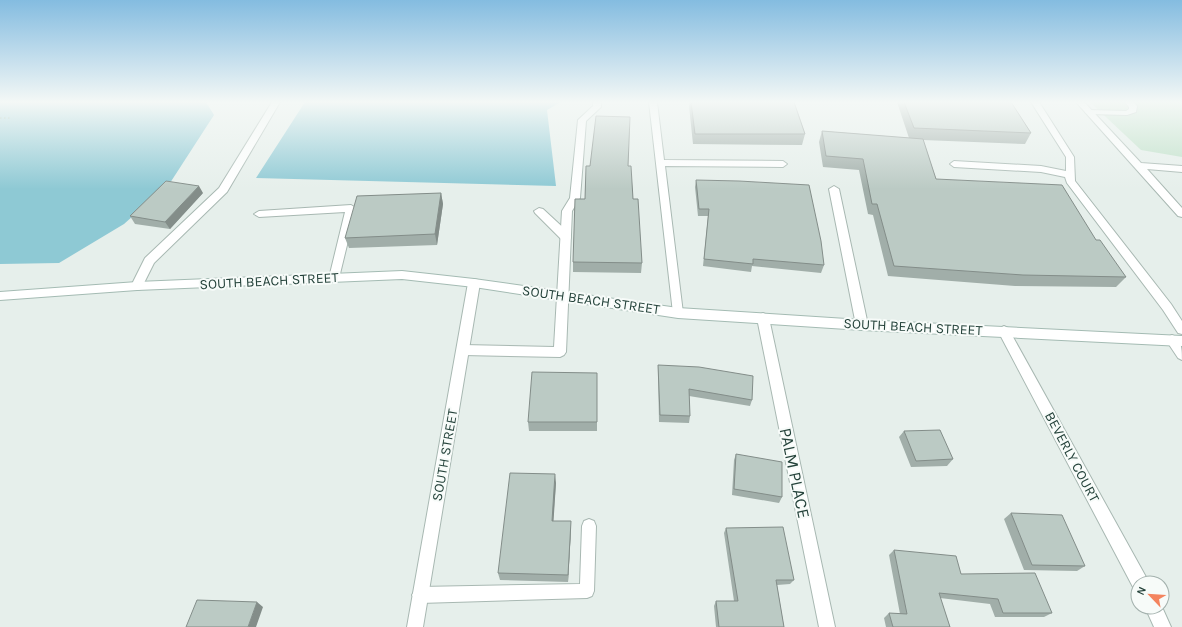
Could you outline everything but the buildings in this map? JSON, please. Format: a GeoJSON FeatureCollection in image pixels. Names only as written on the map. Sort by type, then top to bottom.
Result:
{"type":"FeatureCollection","features":[{"type":"Feature","properties":{"kind":"street"},"geometry":{"type":"LineString","coordinates":[[137,286],[149,261],[223,190],[258,131]]}},
{"type":"Feature","properties":{"kind":"street"},"geometry":{"type":"LineString","coordinates":[[1107,131],[1182,214]]}},
{"type":"Feature","properties":{"kind":"street"},"geometry":{"type":"LineString","coordinates":[[1139,166],[1182,169]]}},
{"type":"Feature","properties":{"kind":"street"},"geometry":{"type":"LineString","coordinates":[[539,211],[566,237]]}},
{"type":"Feature","properties":{"kind":"street","name":"SOUTH BEACH STREET"},"geometry":{"type":"LineString","coordinates":[[0,296],[137,286],[402,275],[474,283],[678,313],[862,325],[1004,331],[1177,341]]}},
{"type":"Feature","properties":{"kind":"street","name":"SOUTH STREET"},"geometry":{"type":"LineString","coordinates":[[415,627],[474,283]]}},
{"type":"Feature","properties":{"kind":"street","name":"PALM PLACE"},"geometry":{"type":"LineString","coordinates":[[763,318],[827,627]]}},
{"type":"Feature","properties":{"kind":"street","name":"BEVERLY COURT"},"geometry":{"type":"LineString","coordinates":[[1004,331],[1136,575]]}},
{"type":"Feature","properties":{"kind":"street"},"geometry":{"type":"LineString","coordinates":[[1157,615],[1163,627]]}},
{"type":"Feature","properties":{"kind":"lane"},"geometry":{"type":"LineString","coordinates":[[463,350],[560,352],[567,212],[575,198],[581,131]]}},
{"type":"Feature","properties":{"kind":"lane"},"geometry":{"type":"LineString","coordinates":[[656,131],[678,313]]}},
{"type":"Feature","properties":{"kind":"lane"},"geometry":{"type":"LineString","coordinates":[[1054,131],[1070,157],[1070,181],[1167,307],[1182,330]]}},
{"type":"Feature","properties":{"kind":"lane"},"geometry":{"type":"LineString","coordinates":[[660,163],[783,164]]}},
{"type":"Feature","properties":{"kind":"lane"},"geometry":{"type":"LineString","coordinates":[[954,164],[1041,169],[1070,175]]}},
{"type":"Feature","properties":{"kind":"lane"},"geometry":{"type":"LineString","coordinates":[[834,189],[862,325]]}},
{"type":"Feature","properties":{"kind":"lane"},"geometry":{"type":"LineString","coordinates":[[259,214],[351,208],[334,278]]}},
{"type":"Feature","properties":{"kind":"lane"},"geometry":{"type":"LineString","coordinates":[[1177,341],[1182,355]]}},
{"type":"Feature","properties":{"kind":"lane"},"geometry":{"type":"LineString","coordinates":[[420,595],[587,591],[589,526]]}},
{"type":"Feature","properties":{"kind":"green space"},"geometry":{"type":"Polygon","coordinates":[[[1121,131],[1182,131],[1182,157],[1141,150],[1121,131]]]}},
{"type":"Feature","properties":{"kind":"water"},"geometry":{"type":"Polygon","coordinates":[[[0,131],[203,131],[170,183],[124,224],[59,263],[0,264],[0,131]]]}},
{"type":"Feature","properties":{"kind":"water"},"geometry":{"type":"Polygon","coordinates":[[[286,131],[550,131],[556,186],[256,178],[286,131]]]}}]}
